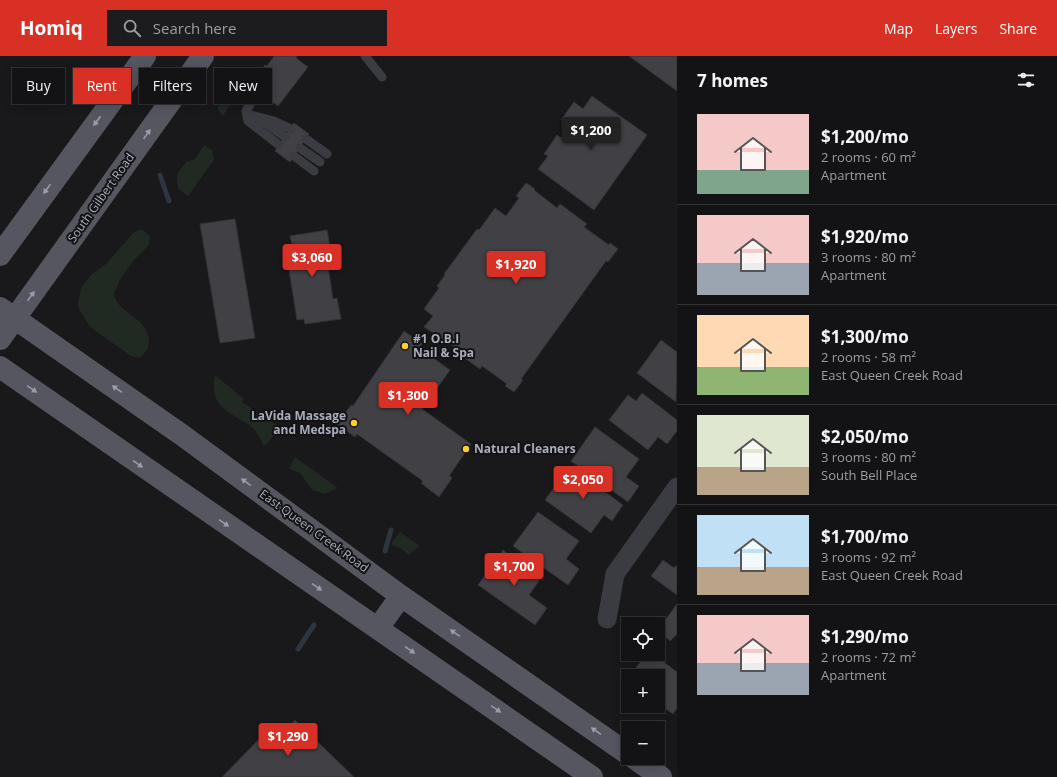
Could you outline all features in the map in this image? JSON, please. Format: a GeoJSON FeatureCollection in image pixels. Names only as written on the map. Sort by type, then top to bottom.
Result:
{"type":"FeatureCollection","features":[{"type":"Feature","properties":{"kind":"main road"},"geometry":{"type":"LineString","coordinates":[[0,255],[145,56]]}},
{"type":"Feature","properties":{"kind":"main road","name":"South Gilbert Road"},"geometry":{"type":"LineString","coordinates":[[0,339],[7,313],[202,56]]}},
{"type":"Feature","properties":{"kind":"main road","name":"East Queen Creek Road"},"geometry":{"type":"LineString","coordinates":[[7,313],[182,435],[402,596],[621,749]]}},
{"type":"Feature","properties":{"kind":"main road"},"geometry":{"type":"LineString","coordinates":[[0,367],[592,777]]}},
{"type":"Feature","properties":{"kind":"main road"},"geometry":{"type":"LineString","coordinates":[[378,628],[402,596]]}},
{"type":"Feature","properties":{"kind":"main road"},"geometry":{"type":"LineString","coordinates":[[644,765],[661,777]]}},
{"type":"Feature","properties":{"kind":"street"},"geometry":{"type":"LineString","coordinates":[[607,619],[615,574],[677,487]]}},
{"type":"Feature","properties":{"kind":"lane"},"geometry":{"type":"LineString","coordinates":[[365,56],[382,76]]}},
{"type":"Feature","properties":{"kind":"lane"},"geometry":{"type":"LineString","coordinates":[[250,104],[249,106],[255,116],[285,137],[248,121],[255,116]]}},
{"type":"Feature","properties":{"kind":"lane"},"geometry":{"type":"LineString","coordinates":[[300,148],[320,162],[300,148]]}},
{"type":"Feature","properties":{"kind":"shaded area"},"geometry":{"type":"Polygon","coordinates":[[[220,104],[230,104],[223,116],[217,109],[220,104]]]}},
{"type":"Feature","properties":{"kind":"shaded area"},"geometry":{"type":"Polygon","coordinates":[[[204,145],[212,150],[214,160],[188,196],[178,189],[177,174],[186,162],[195,159],[204,145]]]}},
{"type":"Feature","properties":{"kind":"shaded area"},"geometry":{"type":"Polygon","coordinates":[[[143,230],[150,236],[149,245],[133,261],[120,280],[114,293],[117,301],[122,307],[141,323],[146,330],[149,338],[148,349],[140,358],[131,356],[90,327],[79,309],[78,303],[81,288],[91,275],[107,263],[134,232],[143,230]]]}},
{"type":"Feature","properties":{"kind":"shaded area"},"geometry":{"type":"Polygon","coordinates":[[[215,375],[244,399],[242,402],[277,425],[277,431],[266,445],[263,445],[258,434],[249,425],[222,407],[215,394],[215,375]]]}},
{"type":"Feature","properties":{"kind":"shaded area"},"geometry":{"type":"Polygon","coordinates":[[[295,457],[338,488],[325,494],[312,490],[300,473],[289,469],[295,457]]]}},
{"type":"Feature","properties":{"kind":"shaded area"},"geometry":{"type":"Polygon","coordinates":[[[400,532],[420,546],[409,555],[400,548],[391,545],[400,532]]]}},
{"type":"Feature","properties":{"kind":"building"},"geometry":{"type":"Polygon","coordinates":[[[274,56],[297,56],[296,58],[308,67],[278,106],[272,102],[272,68],[263,68],[265,65],[267,66],[274,56]]]}},
{"type":"Feature","properties":{"kind":"building"},"geometry":{"type":"Polygon","coordinates":[[[629,56],[677,56],[677,91],[629,56]]]}},
{"type":"Feature","properties":{"kind":"building"},"geometry":{"type":"Polygon","coordinates":[[[592,96],[647,135],[594,210],[538,169],[548,156],[544,154],[557,135],[561,138],[570,126],[561,120],[574,102],[583,109],[592,96]]]}},
{"type":"Feature","properties":{"kind":"building"},"geometry":{"type":"Polygon","coordinates":[[[294,123],[309,134],[290,162],[275,151],[294,123]]]}},
{"type":"Feature","properties":{"kind":"building"},"geometry":{"type":"Polygon","coordinates":[[[526,183],[557,208],[560,204],[587,224],[584,227],[609,245],[610,243],[618,249],[608,262],[606,261],[521,379],[523,380],[514,392],[505,386],[507,384],[482,366],[480,369],[455,351],[457,348],[424,327],[433,316],[424,309],[439,288],[437,286],[445,275],[444,274],[477,229],[479,230],[495,208],[506,216],[519,198],[516,196],[526,183]]]}},
{"type":"Feature","properties":{"kind":"building"},"geometry":{"type":"Polygon","coordinates":[[[235,219],[255,338],[220,343],[200,224],[235,219]]]}},
{"type":"Feature","properties":{"kind":"building"},"geometry":{"type":"Polygon","coordinates":[[[327,230],[331,252],[326,253],[333,299],[337,298],[341,319],[305,324],[304,319],[297,320],[285,245],[292,244],[290,236],[327,230]]]}},
{"type":"Feature","properties":{"kind":"building"},"geometry":{"type":"Polygon","coordinates":[[[404,331],[422,344],[419,348],[450,370],[422,409],[471,444],[449,476],[452,478],[439,497],[421,483],[423,481],[357,434],[355,437],[337,424],[351,405],[353,406],[404,331]]]}},
{"type":"Feature","properties":{"kind":"building"},"geometry":{"type":"Polygon","coordinates":[[[661,340],[677,352],[676,402],[637,373],[661,340]]]}},
{"type":"Feature","properties":{"kind":"building"},"geometry":{"type":"Polygon","coordinates":[[[642,393],[677,420],[677,431],[667,444],[658,437],[648,450],[609,420],[628,395],[636,401],[642,393]]]}},
{"type":"Feature","properties":{"kind":"building"},"geometry":{"type":"Polygon","coordinates":[[[595,427],[639,459],[626,477],[639,486],[628,502],[571,461],[595,427]]]}},
{"type":"Feature","properties":{"kind":"building"},"geometry":{"type":"Polygon","coordinates":[[[570,466],[623,505],[612,521],[604,515],[591,533],[545,500],[570,466]]]}},
{"type":"Feature","properties":{"kind":"building"},"geometry":{"type":"Polygon","coordinates":[[[538,512],[579,541],[566,559],[579,569],[568,585],[513,546],[538,512]]]}},
{"type":"Feature","properties":{"kind":"building"},"geometry":{"type":"Polygon","coordinates":[[[503,550],[541,578],[529,595],[547,608],[535,625],[478,585],[503,550]]]}},
{"type":"Feature","properties":{"kind":"building"},"geometry":{"type":"Polygon","coordinates":[[[663,560],[674,568],[677,565],[677,595],[651,576],[663,560]]]}},
{"type":"Feature","properties":{"kind":"building"},"geometry":{"type":"Polygon","coordinates":[[[677,604],[677,634],[670,641],[665,636],[665,620],[677,604]]]}},
{"type":"Feature","properties":{"kind":"building"},"geometry":{"type":"Polygon","coordinates":[[[641,661],[662,661],[677,672],[677,708],[673,714],[665,708],[665,669],[635,669],[641,661]]]}},
{"type":"Feature","properties":{"kind":"building"},"geometry":{"type":"Polygon","coordinates":[[[295,720],[354,777],[222,777],[268,730],[272,734],[283,723],[288,728],[295,720]]]}},
{"type":"Feature","properties":{"kind":"waterway"},"geometry":{"type":"LineString","coordinates":[[160,175],[169,201]]}},
{"type":"Feature","properties":{"kind":"waterway"},"geometry":{"type":"LineString","coordinates":[[385,551],[391,530]]}},
{"type":"Feature","properties":{"kind":"waterway"},"geometry":{"type":"LineString","coordinates":[[298,649],[314,625]]}},
{"type":"Feature","properties":{"kind":"place","name":"#1 O.B.I Nail & Spa"},"geometry":{"type":"Point","coordinates":[405,346]}},
{"type":"Feature","properties":{"kind":"place","name":"LaVida Massage and Medspa"},"geometry":{"type":"Point","coordinates":[354,423]}},
{"type":"Feature","properties":{"kind":"place","name":"Natural Cleaners"},"geometry":{"type":"Point","coordinates":[466,449]}}]}
